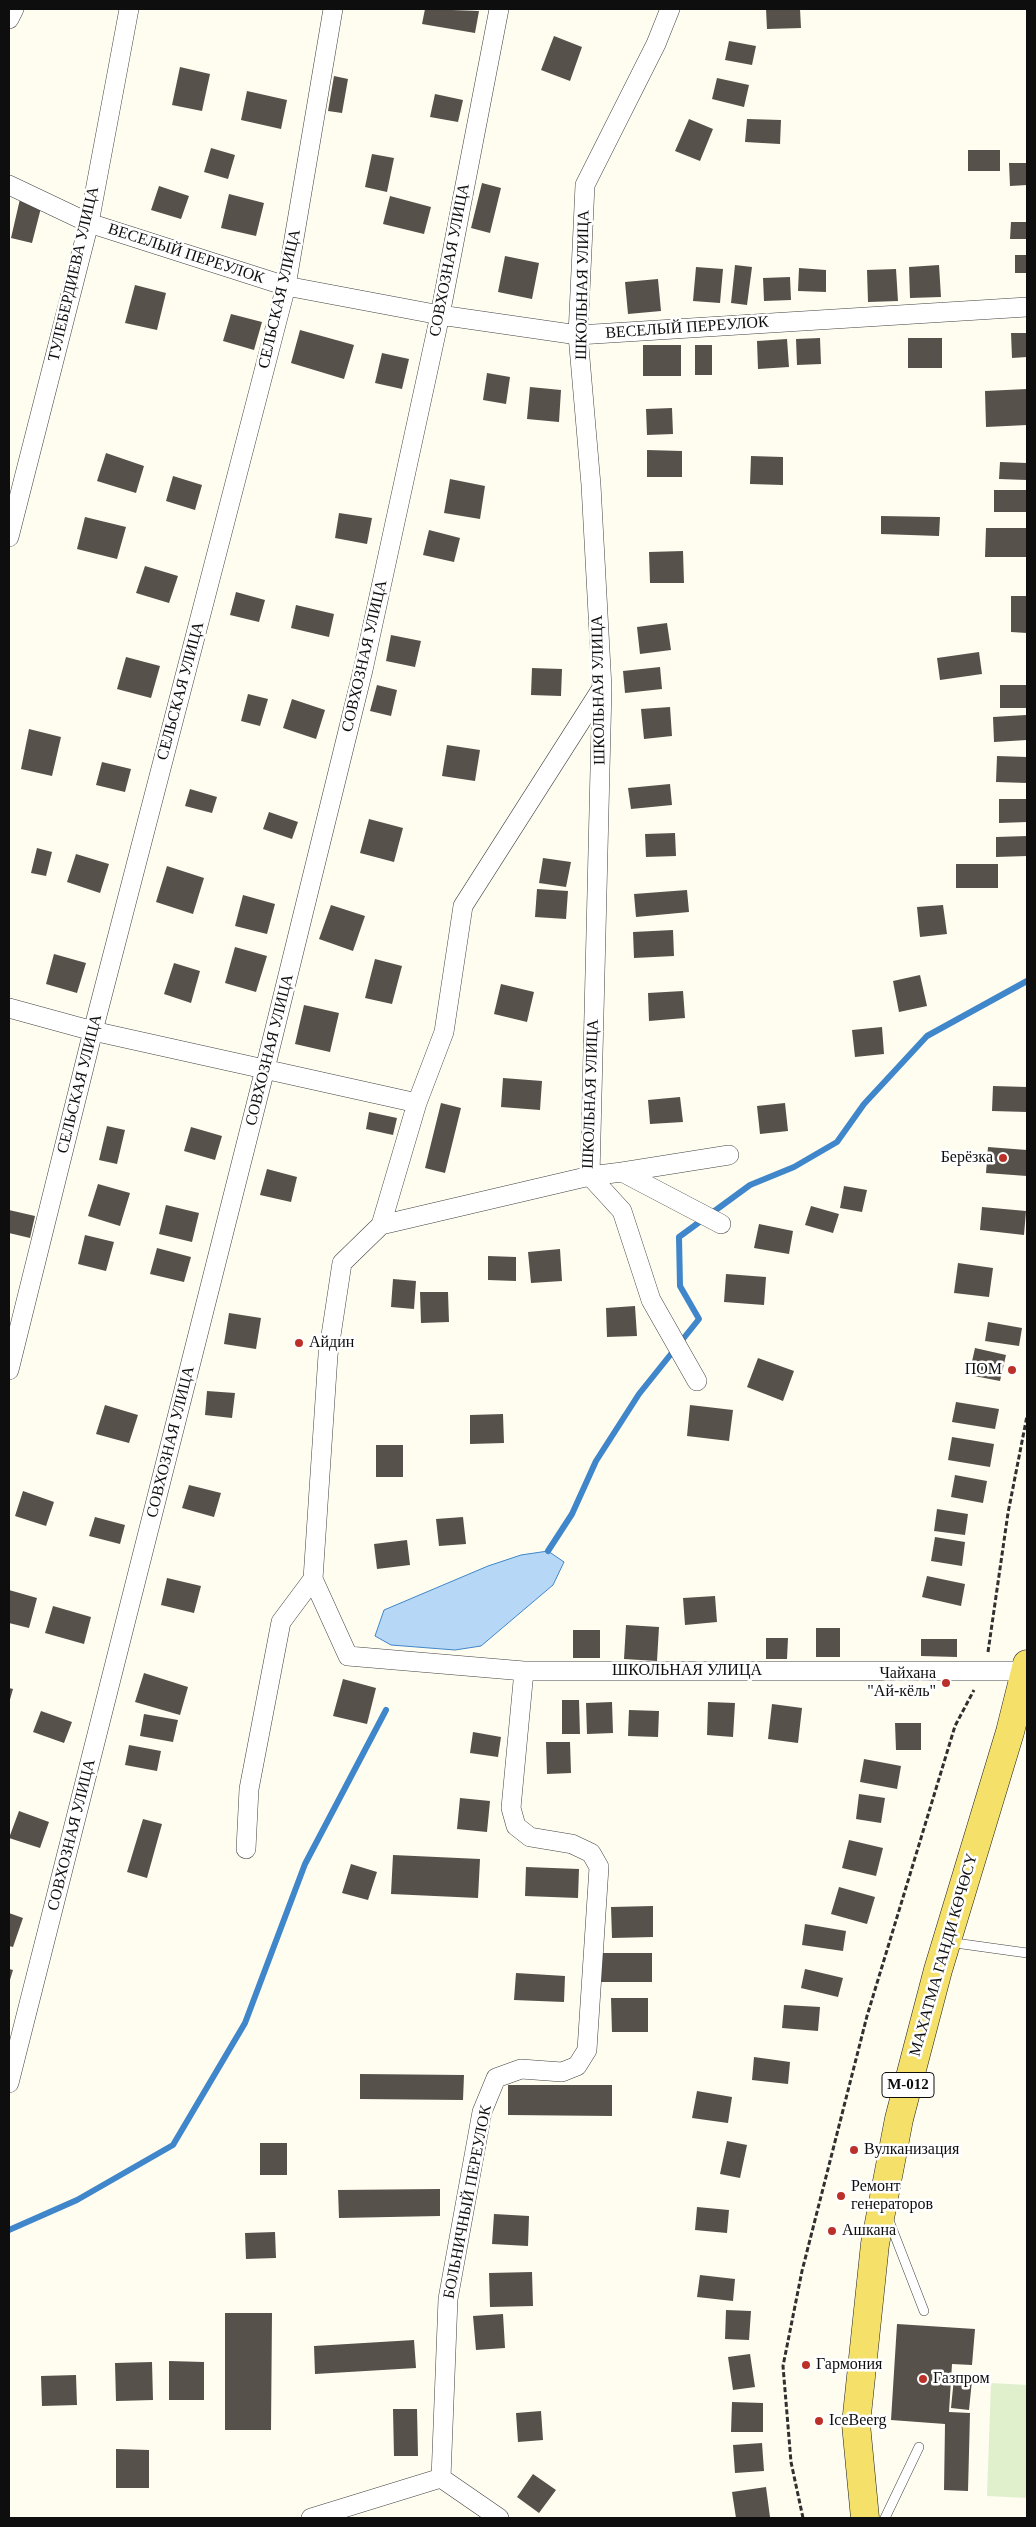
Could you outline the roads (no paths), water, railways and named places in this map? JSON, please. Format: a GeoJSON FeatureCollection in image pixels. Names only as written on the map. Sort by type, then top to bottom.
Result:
{"type":"FeatureCollection","features":[{"type":"Feature","properties":{"kind":"main road","name":"МАХАТМА ГАНДИ КӨЧӨСҮ"},"geometry":{"type":"LineString","coordinates":[[865,2518],[856,2424],[874,2244],[899,2119],[947,1942],[1010,1732],[1027,1668]]}},
{"type":"Feature","properties":{"kind":"street"},"geometry":{"type":"LineString","coordinates":[[9,18],[14,9]]}},
{"type":"Feature","properties":{"kind":"street","name":"ТУЛЕБЕРДИЕВА УЛИЦА"},"geometry":{"type":"LineString","coordinates":[[9,537],[89,223],[129,9]]}},
{"type":"Feature","properties":{"kind":"street","name":"СЕЛЬСКАЯ УЛИЦА"},"geometry":{"type":"LineString","coordinates":[[9,1370],[93,1031],[286,286],[333,9]]}},
{"type":"Feature","properties":{"kind":"street","name":"СОВХОЗНАЯ УЛИЦА"},"geometry":{"type":"LineString","coordinates":[[9,2084],[265,1069],[363,670],[440,315],[499,9]]}},
{"type":"Feature","properties":{"kind":"street","name":"ШКОЛЬНАЯ УЛИЦА"},"geometry":{"type":"LineString","coordinates":[[381,1225],[590,1176],[602,688],[591,485],[578,335],[585,185],[656,44],[670,9]]}},
{"type":"Feature","properties":{"kind":"street","name":"ВЕСЕЛЫЙ ПЕРЕУЛОК"},"geometry":{"type":"LineString","coordinates":[[9,186],[89,223],[286,286],[440,315],[578,335],[1027,307]]}},
{"type":"Feature","properties":{"kind":"street"},"geometry":{"type":"LineString","coordinates":[[246,1849],[248,1789],[281,1622],[312,1579],[328,1355],[342,1263],[381,1225],[416,1103],[444,1032],[463,906],[602,688]]}},
{"type":"Feature","properties":{"kind":"street"},"geometry":{"type":"LineString","coordinates":[[9,1008],[93,1031],[416,1103]]}},
{"type":"Feature","properties":{"kind":"street"},"geometry":{"type":"LineString","coordinates":[[590,1176],[729,1155]]}},
{"type":"Feature","properties":{"kind":"street"},"geometry":{"type":"LineString","coordinates":[[622,1172],[721,1224]]}},
{"type":"Feature","properties":{"kind":"street"},"geometry":{"type":"LineString","coordinates":[[590,1176],[622,1211],[650,1300],[697,1381]]}},
{"type":"Feature","properties":{"kind":"street","name":"ШКОЛЬНАЯ УЛИЦА"},"geometry":{"type":"LineString","coordinates":[[312,1579],[348,1656],[524,1671],[985,1671],[1027,1668]]}},
{"type":"Feature","properties":{"kind":"street","name":"БОЛЬНИЧНЫЙ ПЕРЕУЛОК"},"geometry":{"type":"LineString","coordinates":[[441,2478],[448,2299],[482,2112],[496,2078],[520,2069],[562,2072],[577,2066],[587,2050],[599,1867],[591,1852],[572,1844],[530,1837],[516,1826],[511,1808],[524,1671]]}},
{"type":"Feature","properties":{"kind":"street"},"geometry":{"type":"LineString","coordinates":[[311,2518],[441,2478],[499,2518]]}},
{"type":"Feature","properties":{"kind":"lane"},"geometry":{"type":"LineString","coordinates":[[947,1942],[1027,1953]]}},
{"type":"Feature","properties":{"kind":"lane"},"geometry":{"type":"LineString","coordinates":[[882,2203],[924,2311]]}},
{"type":"Feature","properties":{"kind":"lane"},"geometry":{"type":"LineString","coordinates":[[885,2518],[918,2447]]}},
{"type":"Feature","properties":{"kind":"water"},"geometry":{"type":"Polygon","coordinates":[[[548,1551],[564,1562],[553,1585],[481,1646],[455,1650],[391,1645],[375,1636],[384,1610],[488,1566],[521,1555],[548,1551]]]}},
{"type":"Feature","properties":{"kind":"waterway"},"geometry":{"type":"LineString","coordinates":[[548,1551],[572,1514],[596,1461],[639,1394],[699,1319],[680,1286],[679,1237],[750,1185],[794,1167],[837,1142],[864,1104],[927,1036],[1027,981]]}},
{"type":"Feature","properties":{"kind":"waterway"},"geometry":{"type":"LineString","coordinates":[[9,2230],[77,2200],[173,2145],[245,2023],[305,1864],[386,1710]]}},
{"type":"Feature","properties":{"kind":"place","name":"Берёзка"},"geometry":{"type":"Point","coordinates":[1003,1158]}},
{"type":"Feature","properties":{"kind":"place","name":"Айдин"},"geometry":{"type":"Point","coordinates":[299,1343]}},
{"type":"Feature","properties":{"kind":"place","name":"ПОМ"},"geometry":{"type":"Point","coordinates":[1012,1370]}},
{"type":"Feature","properties":{"kind":"place","name":"Чайхана \"Ай-кёль\""},"geometry":{"type":"Point","coordinates":[946,1683]}},
{"type":"Feature","properties":{"kind":"place","name":"Вулканизация"},"geometry":{"type":"Point","coordinates":[854,2150]}},
{"type":"Feature","properties":{"kind":"place","name":"Ремонт генераторов"},"geometry":{"type":"Point","coordinates":[841,2196]}},
{"type":"Feature","properties":{"kind":"place","name":"Ашкана"},"geometry":{"type":"Point","coordinates":[832,2231]}},
{"type":"Feature","properties":{"kind":"place","name":"Гармония"},"geometry":{"type":"Point","coordinates":[806,2365]}},
{"type":"Feature","properties":{"kind":"place","name":"Газпром"},"geometry":{"type":"Point","coordinates":[923,2379]}},
{"type":"Feature","properties":{"kind":"place","name":"IceBeerg"},"geometry":{"type":"Point","coordinates":[819,2421]}}]}
